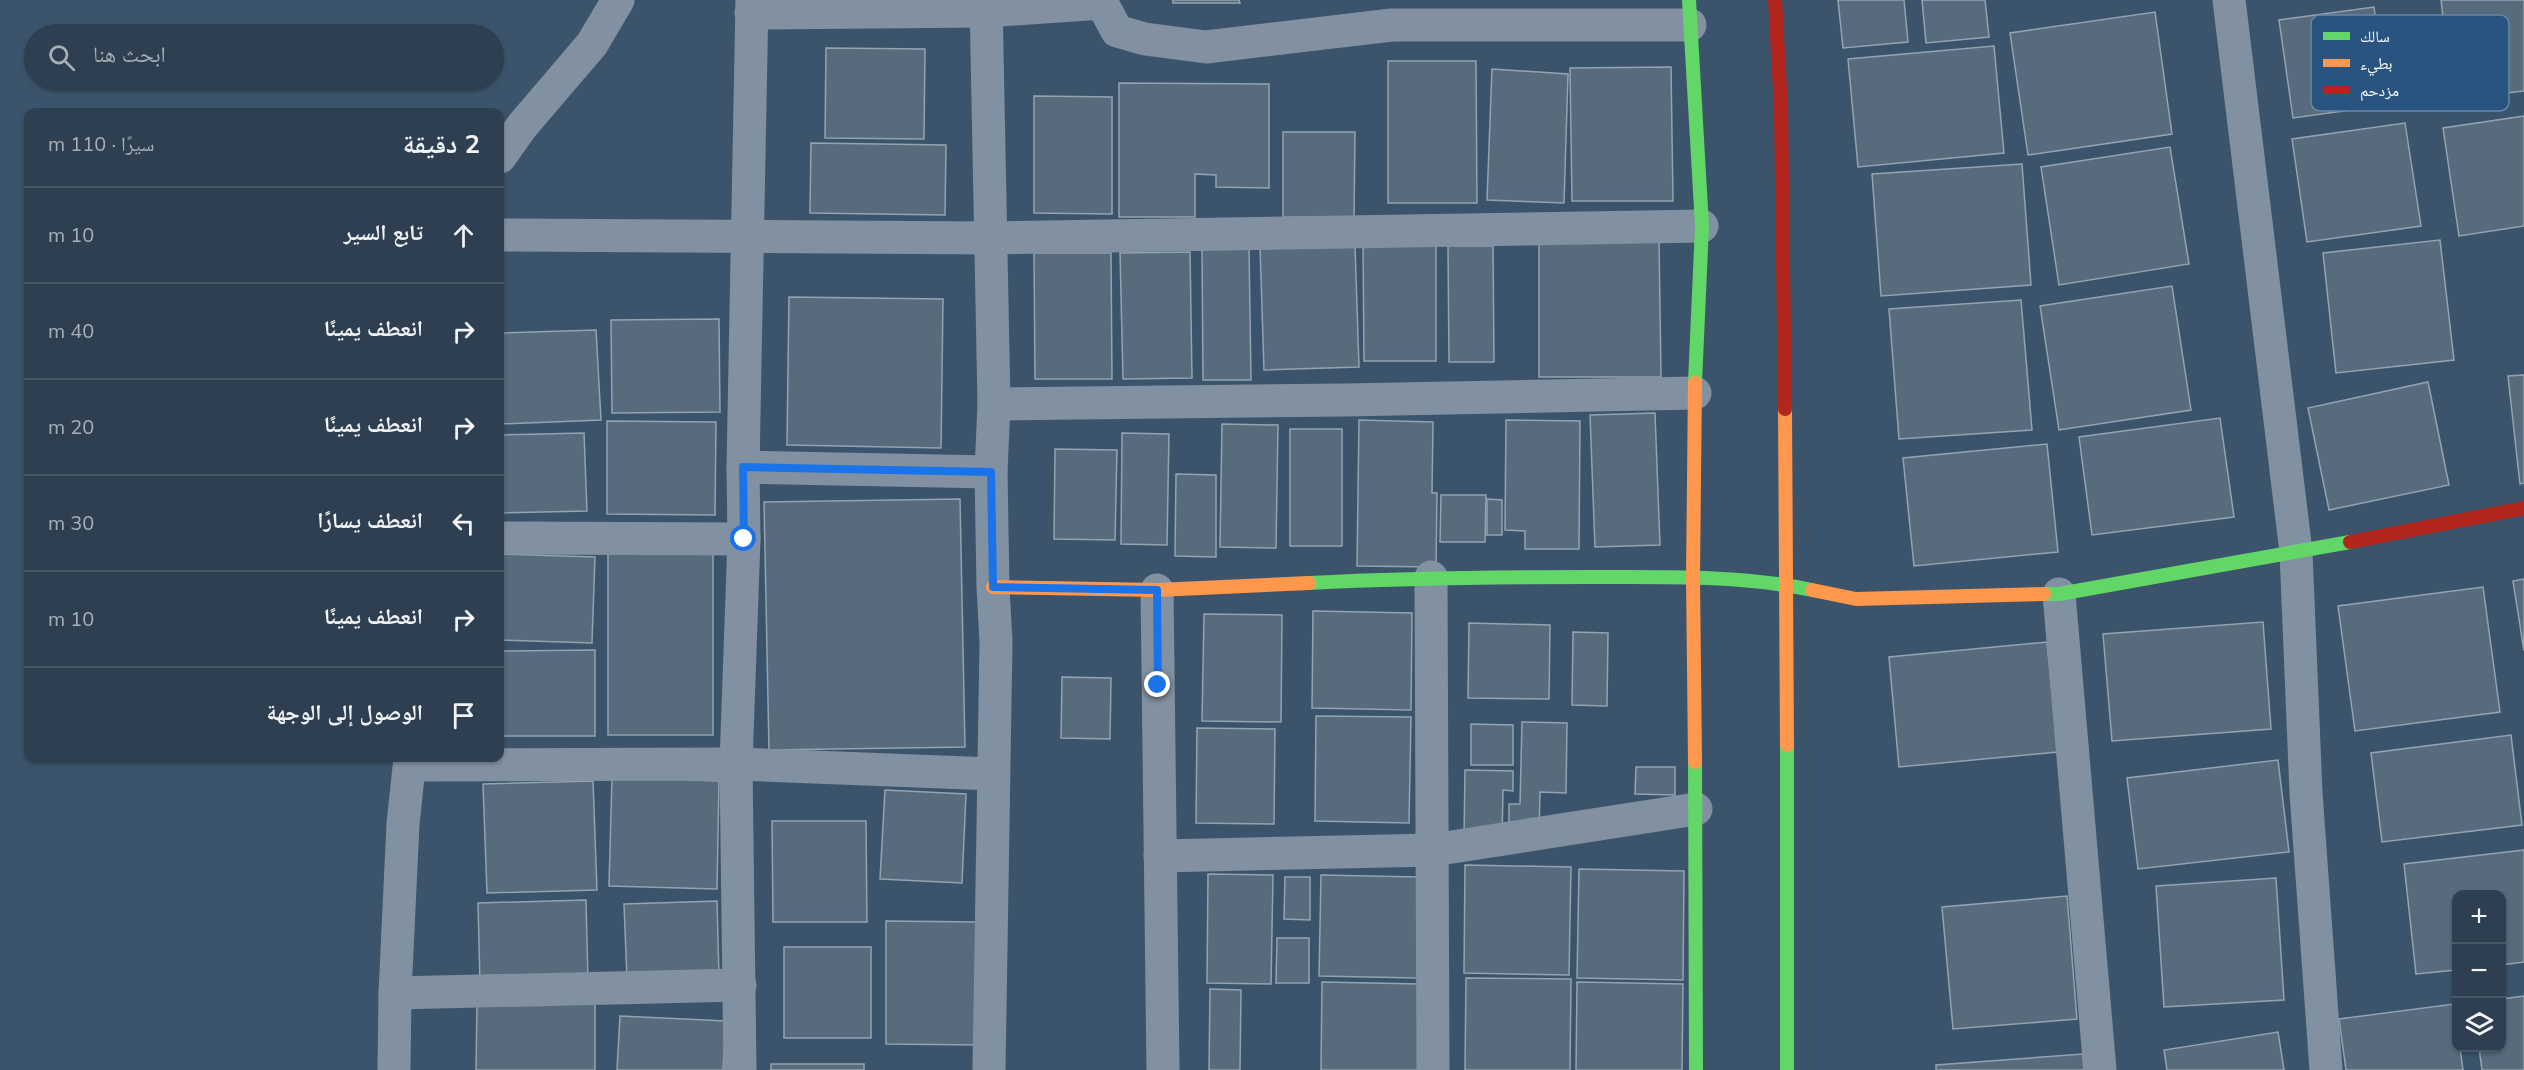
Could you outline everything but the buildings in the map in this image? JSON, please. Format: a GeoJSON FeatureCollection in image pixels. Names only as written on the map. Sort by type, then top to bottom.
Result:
{"type":"FeatureCollection","features":[{"type":"Feature","properties":{"kind":"main road"},"geometry":{"type":"LineString","coordinates":[[1775,0],[1781,107],[1787,585],[1787,1070]]}},
{"type":"Feature","properties":{"kind":"main road"},"geometry":{"type":"LineString","coordinates":[[1689,12],[1702,226],[1695,393],[1693,577],[1696,1070]]}},
{"type":"Feature","properties":{"kind":"main road"},"geometry":{"type":"LineString","coordinates":[[993,587],[1157,590],[1431,577],[1693,577],[1787,585],[1856,599],[2059,594],[2296,552],[2524,508]]}},
{"type":"Feature","properties":{"kind":"street"},"geometry":{"type":"LineString","coordinates":[[504,151],[522,126],[592,44],[618,0]]}},
{"type":"Feature","properties":{"kind":"street"},"geometry":{"type":"LineString","coordinates":[[2229,0],[2296,552],[2306,794],[2326,1070]]}},
{"type":"Feature","properties":{"kind":"street"},"geometry":{"type":"LineString","coordinates":[[740,1070],[736,764],[744,539],[743,467],[752,7],[986,6],[1102,2],[1117,31],[1145,39],[1206,47],[1393,12],[1689,12]]}},
{"type":"Feature","properties":{"kind":"street"},"geometry":{"type":"LineString","coordinates":[[986,6],[994,404],[991,472],[996,642],[989,1070]]}},
{"type":"Feature","properties":{"kind":"street"},"geometry":{"type":"LineString","coordinates":[[504,235],[989,238],[1702,226]]}},
{"type":"Feature","properties":{"kind":"street"},"geometry":{"type":"LineString","coordinates":[[994,404],[1695,393]]}},
{"type":"Feature","properties":{"kind":"street"},"geometry":{"type":"LineString","coordinates":[[743,467],[991,472]]}},
{"type":"Feature","properties":{"kind":"street"},"geometry":{"type":"LineString","coordinates":[[504,538],[744,539]]}},
{"type":"Feature","properties":{"kind":"street"},"geometry":{"type":"LineString","coordinates":[[1431,577],[1433,1070]]}},
{"type":"Feature","properties":{"kind":"street"},"geometry":{"type":"LineString","coordinates":[[1157,590],[1164,1070]]}},
{"type":"Feature","properties":{"kind":"street"},"geometry":{"type":"LineString","coordinates":[[2059,594],[2100,1070]]}},
{"type":"Feature","properties":{"kind":"street"},"geometry":{"type":"LineString","coordinates":[[394,1070],[395,993],[404,824],[410,762]]}},
{"type":"Feature","properties":{"kind":"street"},"geometry":{"type":"LineString","coordinates":[[504,762],[736,764],[993,774]]}},
{"type":"Feature","properties":{"kind":"street"},"geometry":{"type":"LineString","coordinates":[[1160,856],[1433,850],[1696,809]]}},
{"type":"Feature","properties":{"kind":"street"},"geometry":{"type":"LineString","coordinates":[[395,993],[740,985]]}},
{"type":"Feature","properties":{"kind":"traffic: fast"},"geometry":{"type":"LineString","coordinates":[[1689,0],[1702,226],[1695,383]]}},
{"type":"Feature","properties":{"kind":"traffic: fast"},"geometry":{"type":"LineString","coordinates":[[2044,594],[2059,594],[2350,542]]}},
{"type":"Feature","properties":{"kind":"traffic: fast"},"geometry":{"type":"LineString","coordinates":[[1309,583],[1450,578],[1674,577],[1730,579],[1812,590]]}},
{"type":"Feature","properties":{"kind":"traffic: fast"},"geometry":{"type":"LineString","coordinates":[[1787,745],[1787,1070]]}},
{"type":"Feature","properties":{"kind":"traffic: fast"},"geometry":{"type":"LineString","coordinates":[[1695,762],[1696,1070]]}},
{"type":"Feature","properties":{"kind":"traffic: slow"},"geometry":{"type":"LineString","coordinates":[[1695,383],[1693,577],[1695,762]]}},
{"type":"Feature","properties":{"kind":"traffic: slow"},"geometry":{"type":"LineString","coordinates":[[1785,409],[1787,745]]}},
{"type":"Feature","properties":{"kind":"traffic: slow"},"geometry":{"type":"LineString","coordinates":[[993,587],[1157,590],[1309,583]]}},
{"type":"Feature","properties":{"kind":"traffic: slow"},"geometry":{"type":"LineString","coordinates":[[1812,590],[1856,599],[2044,594]]}},
{"type":"Feature","properties":{"kind":"traffic: jam"},"geometry":{"type":"LineString","coordinates":[[1775,0],[1781,107],[1785,409]]}},
{"type":"Feature","properties":{"kind":"traffic: jam"},"geometry":{"type":"LineString","coordinates":[[2350,542],[2524,508]]}},
{"type":"Feature","properties":{"kind":"route"},"geometry":{"type":"LineString","coordinates":[[744,539],[743,467],[991,472],[993,587],[1157,590],[1158,685]]}}]}
